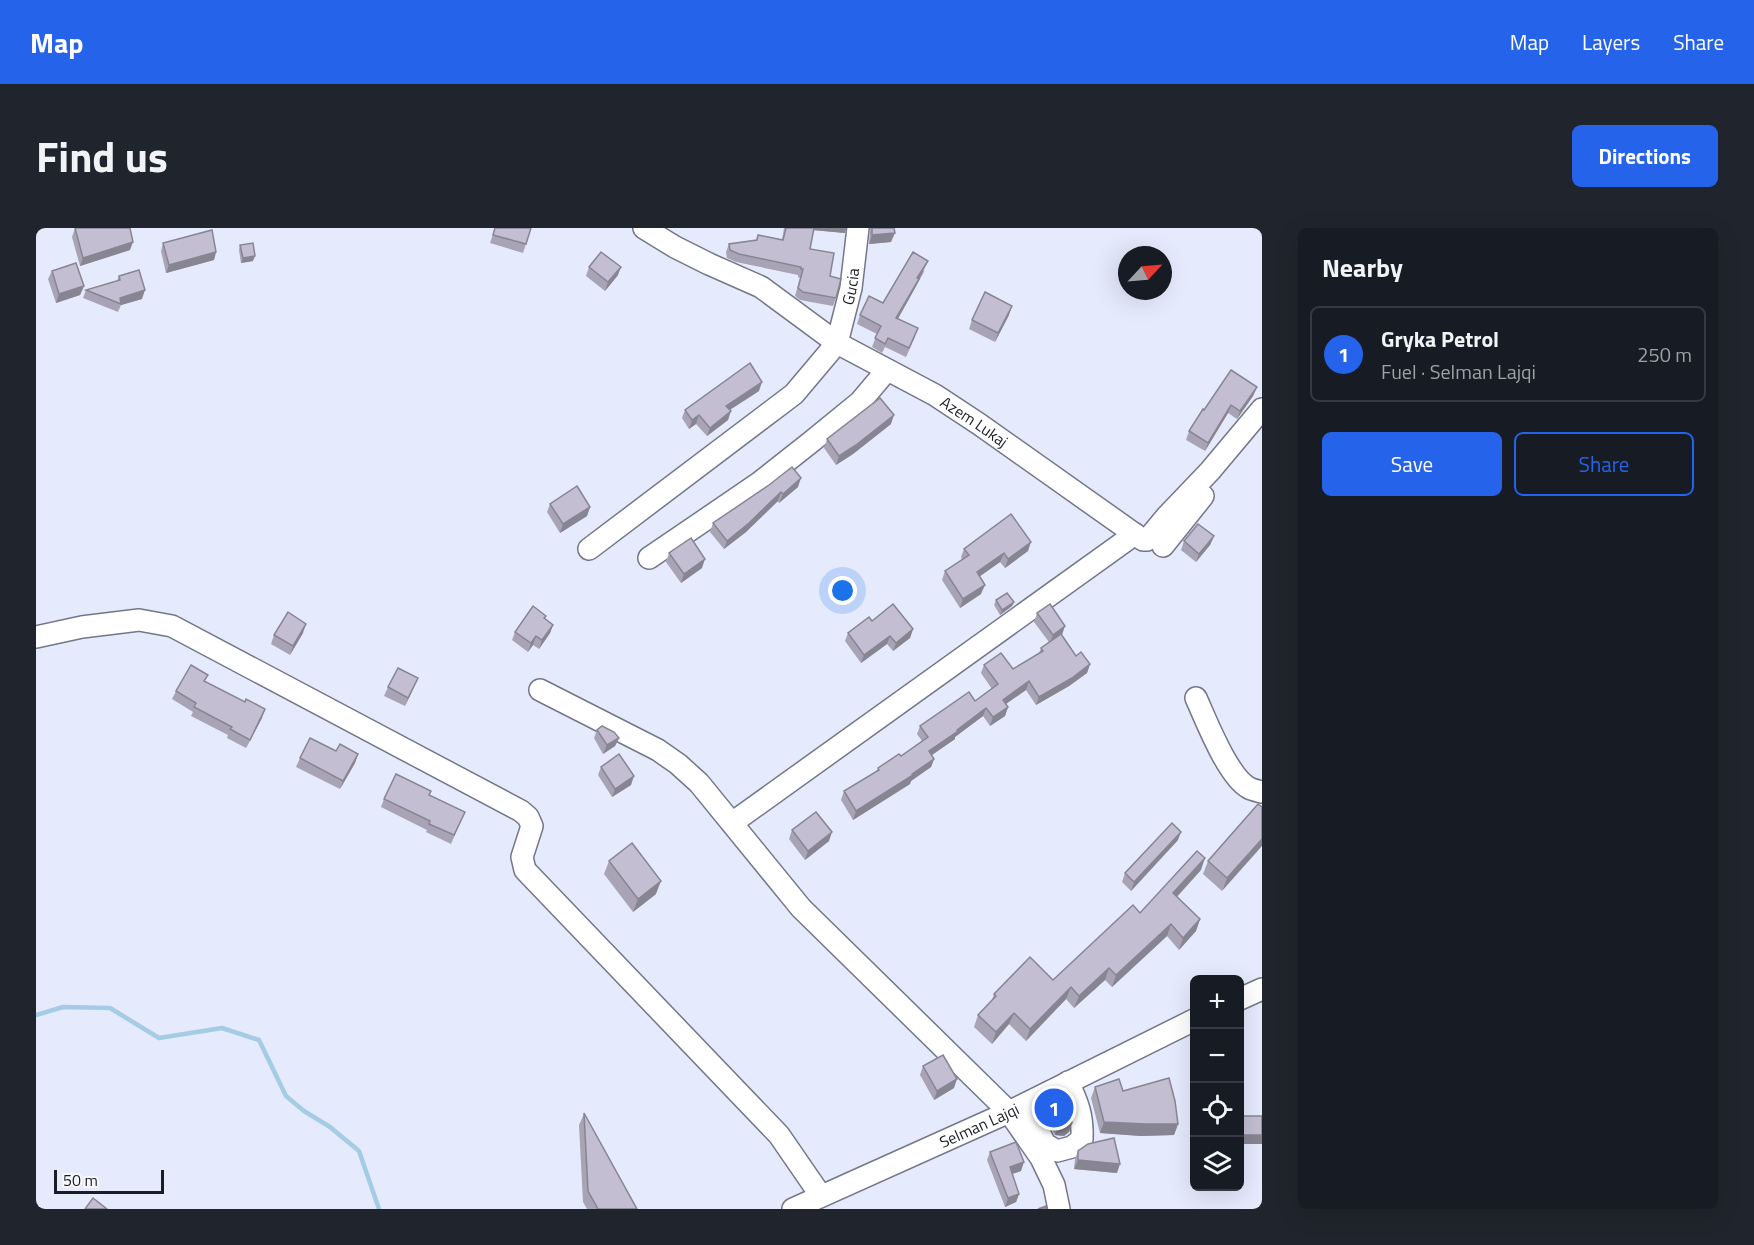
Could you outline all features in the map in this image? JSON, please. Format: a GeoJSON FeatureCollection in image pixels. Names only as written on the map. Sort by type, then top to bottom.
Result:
{"type":"FeatureCollection","features":[{"type":"Feature","properties":{"kind":"street","name":"Azem Lukaj"},"geometry":{"type":"LineString","coordinates":[[644,228],[692,255],[761,287],[837,343],[940,398],[1135,534]]}},
{"type":"Feature","properties":{"kind":"street","name":"Gucia"},"geometry":{"type":"LineString","coordinates":[[837,343],[851,288],[858,228]]}},
{"type":"Feature","properties":{"kind":"street"},"geometry":{"type":"LineString","coordinates":[[589,549],[794,394],[837,343]]}},
{"type":"Feature","properties":{"kind":"street"},"geometry":{"type":"LineString","coordinates":[[649,558],[759,483],[811,442],[860,402],[887,370]]}},
{"type":"Feature","properties":{"kind":"street"},"geometry":{"type":"LineString","coordinates":[[732,823],[1135,534],[1147,540],[1210,471],[1262,409]]}},
{"type":"Feature","properties":{"kind":"street"},"geometry":{"type":"LineString","coordinates":[[1163,546],[1262,423]]}},
{"type":"Feature","properties":{"kind":"street"},"geometry":{"type":"LineString","coordinates":[[36,638],[82,627],[139,620],[172,626],[521,811],[528,817],[532,826],[522,857],[525,870],[779,1135],[821,1196]]}},
{"type":"Feature","properties":{"kind":"street"},"geometry":{"type":"LineString","coordinates":[[540,690],[658,750],[699,783],[801,908],[1009,1112],[1041,1158],[1054,1185],[1059,1209]]}},
{"type":"Feature","properties":{"kind":"street"},"geometry":{"type":"LineString","coordinates":[[1196,698],[1232,770],[1247,787],[1262,792]]}},
{"type":"Feature","properties":{"kind":"street"},"geometry":{"type":"LineString","coordinates":[[1244,997],[1262,989]]}},
{"type":"Feature","properties":{"kind":"street","name":"Selman Lajqi"},"geometry":{"type":"LineString","coordinates":[[793,1209],[1009,1112],[1190,1022]]}},
{"type":"Feature","properties":{"kind":"street"},"geometry":{"type":"LineString","coordinates":[[1030,1102],[1036,1126],[1045,1144],[1057,1151],[1072,1147],[1082,1139],[1083,1122],[1078,1102],[1068,1082]]}},
{"type":"Feature","properties":{"kind":"building"},"geometry":{"type":"Polygon","coordinates":[[[75,228],[130,228],[133,242],[83,258],[75,228]]]}},
{"type":"Feature","properties":{"kind":"building"},"geometry":{"type":"Polygon","coordinates":[[[495,228],[531,228],[526,244],[493,235],[495,228]]]}},
{"type":"Feature","properties":{"kind":"building"},"geometry":{"type":"Polygon","coordinates":[[[786,228],[814,228],[810,249],[834,253],[830,276],[841,279],[836,298],[803,292],[798,288],[803,269],[801,267],[730,250],[729,244],[757,240],[758,235],[783,240],[786,228]]]}},
{"type":"Feature","properties":{"kind":"building"},"geometry":{"type":"Polygon","coordinates":[[[872,228],[894,228],[895,233],[872,235],[872,228]]]}},
{"type":"Feature","properties":{"kind":"building"},"geometry":{"type":"Polygon","coordinates":[[[212,230],[216,252],[169,265],[163,243],[212,230]]]}},
{"type":"Feature","properties":{"kind":"building"},"geometry":{"type":"Polygon","coordinates":[[[253,243],[255,256],[243,258],[240,245],[253,243]]]}},
{"type":"Feature","properties":{"kind":"building"},"geometry":{"type":"Polygon","coordinates":[[[601,252],[621,267],[608,282],[589,267],[601,252]]]}},
{"type":"Feature","properties":{"kind":"building"},"geometry":{"type":"Polygon","coordinates":[[[913,252],[928,261],[896,318],[918,328],[909,348],[888,338],[885,344],[875,338],[881,326],[860,315],[869,296],[883,303],[913,252]]]}},
{"type":"Feature","properties":{"kind":"building"},"geometry":{"type":"Polygon","coordinates":[[[76,263],[84,286],[59,294],[52,271],[76,263]]]}},
{"type":"Feature","properties":{"kind":"building"},"geometry":{"type":"Polygon","coordinates":[[[139,270],[145,290],[120,298],[121,304],[86,290],[120,280],[119,276],[139,270]]]}},
{"type":"Feature","properties":{"kind":"building"},"geometry":{"type":"Polygon","coordinates":[[[985,292],[1012,306],[998,333],[972,320],[985,292]]]}},
{"type":"Feature","properties":{"kind":"building"},"geometry":{"type":"Polygon","coordinates":[[[750,363],[762,382],[726,406],[731,411],[710,428],[699,415],[692,420],[685,410],[750,363]]]}},
{"type":"Feature","properties":{"kind":"building"},"geometry":{"type":"Polygon","coordinates":[[[1231,370],[1257,387],[1240,411],[1231,405],[1208,443],[1189,431],[1231,370]]]}},
{"type":"Feature","properties":{"kind":"building"},"geometry":{"type":"Polygon","coordinates":[[[880,398],[894,415],[839,456],[827,439],[880,398]]]}},
{"type":"Feature","properties":{"kind":"building"},"geometry":{"type":"Polygon","coordinates":[[[792,467],[801,478],[783,494],[781,492],[727,541],[713,523],[792,467]]]}},
{"type":"Feature","properties":{"kind":"building"},"geometry":{"type":"Polygon","coordinates":[[[577,486],[590,507],[563,524],[550,504],[577,486]]]}},
{"type":"Feature","properties":{"kind":"building"},"geometry":{"type":"Polygon","coordinates":[[[1011,514],[1031,542],[1008,559],[1004,553],[977,572],[985,585],[963,599],[945,571],[969,555],[964,549],[1011,514]]]}},
{"type":"Feature","properties":{"kind":"building"},"geometry":{"type":"Polygon","coordinates":[[[1198,524],[1214,536],[1199,554],[1184,541],[1198,524]]]}},
{"type":"Feature","properties":{"kind":"building"},"geometry":{"type":"Polygon","coordinates":[[[691,538],[705,559],[684,574],[669,553],[691,538]]]}},
{"type":"Feature","properties":{"kind":"building"},"geometry":{"type":"Polygon","coordinates":[[[1007,593],[1014,602],[1002,610],[996,600],[1007,593]]]}},
{"type":"Feature","properties":{"kind":"building"},"geometry":{"type":"Polygon","coordinates":[[[893,604],[913,629],[896,643],[890,636],[864,655],[848,633],[869,617],[872,621],[893,604]]]}},
{"type":"Feature","properties":{"kind":"building"},"geometry":{"type":"Polygon","coordinates":[[[1050,604],[1065,626],[1053,635],[1037,613],[1050,604]]]}},
{"type":"Feature","properties":{"kind":"building"},"geometry":{"type":"Polygon","coordinates":[[[533,606],[553,625],[542,640],[536,636],[531,643],[515,632],[533,606]]]}},
{"type":"Feature","properties":{"kind":"building"},"geometry":{"type":"Polygon","coordinates":[[[288,612],[306,624],[293,646],[274,635],[288,612]]]}},
{"type":"Feature","properties":{"kind":"building"},"geometry":{"type":"Polygon","coordinates":[[[1061,634],[1076,656],[1081,652],[1090,664],[1072,678],[1039,697],[1029,681],[1003,700],[1008,707],[993,717],[986,708],[929,751],[934,759],[856,811],[844,791],[928,737],[920,726],[969,692],[975,701],[998,684],[984,665],[1001,653],[1013,669],[1043,651],[1041,648],[1061,634]]]}},
{"type":"Feature","properties":{"kind":"building"},"geometry":{"type":"Polygon","coordinates":[[[191,665],[208,675],[204,681],[245,702],[246,699],[265,709],[250,740],[230,729],[232,727],[194,707],[196,703],[176,691],[191,665]]]}},
{"type":"Feature","properties":{"kind":"building"},"geometry":{"type":"Polygon","coordinates":[[[398,668],[418,678],[408,698],[388,687],[398,668]]]}},
{"type":"Feature","properties":{"kind":"building"},"geometry":{"type":"Polygon","coordinates":[[[602,726],[614,732],[619,738],[607,745],[597,730],[602,726]]]}},
{"type":"Feature","properties":{"kind":"building"},"geometry":{"type":"Polygon","coordinates":[[[310,738],[336,751],[340,744],[358,754],[343,781],[300,758],[310,738]]]}},
{"type":"Feature","properties":{"kind":"building"},"geometry":{"type":"Polygon","coordinates":[[[619,754],[634,776],[615,789],[601,767],[619,754]]]}},
{"type":"Feature","properties":{"kind":"building"},"geometry":{"type":"Polygon","coordinates":[[[396,774],[431,791],[429,795],[465,812],[454,835],[384,799],[396,774]]]}},
{"type":"Feature","properties":{"kind":"building"},"geometry":{"type":"Polygon","coordinates":[[[1258,804],[1262,807],[1262,839],[1227,878],[1208,861],[1258,804]]]}},
{"type":"Feature","properties":{"kind":"building"},"geometry":{"type":"Polygon","coordinates":[[[816,812],[832,832],[808,851],[792,830],[816,812]]]}},
{"type":"Feature","properties":{"kind":"building"},"geometry":{"type":"Polygon","coordinates":[[[1172,823],[1181,832],[1134,882],[1125,873],[1172,823]]]}},
{"type":"Feature","properties":{"kind":"building"},"geometry":{"type":"Polygon","coordinates":[[[632,843],[661,881],[638,899],[609,861],[632,843]]]}},
{"type":"Feature","properties":{"kind":"building"},"geometry":{"type":"Polygon","coordinates":[[[1197,851],[1205,858],[1173,893],[1200,919],[1183,938],[1171,924],[1116,975],[1109,968],[1079,996],[1071,987],[1030,1029],[1014,1013],[996,1032],[978,1015],[996,996],[994,994],[1030,957],[1053,980],[1133,905],[1140,913],[1197,851]]]}},
{"type":"Feature","properties":{"kind":"building"},"geometry":{"type":"Polygon","coordinates":[[[943,1055],[957,1079],[937,1091],[923,1066],[943,1055]]]}},
{"type":"Feature","properties":{"kind":"building"},"geometry":{"type":"Polygon","coordinates":[[[1169,1078],[1178,1124],[1104,1122],[1095,1087],[1119,1079],[1123,1091],[1169,1078]]]}},
{"type":"Feature","properties":{"kind":"building"},"geometry":{"type":"Polygon","coordinates":[[[1064,1093],[1072,1123],[1067,1127],[1058,1126],[1051,1113],[1048,1100],[1064,1093]]]}},
{"type":"Feature","properties":{"kind":"building"},"geometry":{"type":"Polygon","coordinates":[[[584,1113],[637,1209],[598,1209],[588,1191],[584,1113]]]}},
{"type":"Feature","properties":{"kind":"building"},"geometry":{"type":"Polygon","coordinates":[[[1244,1116],[1262,1116],[1262,1135],[1244,1135],[1244,1116]]]}},
{"type":"Feature","properties":{"kind":"building"},"geometry":{"type":"Polygon","coordinates":[[[1114,1138],[1120,1164],[1078,1160],[1078,1151],[1088,1144],[1114,1138]]]}},
{"type":"Feature","properties":{"kind":"building"},"geometry":{"type":"Polygon","coordinates":[[[1016,1142],[1024,1162],[1010,1167],[1019,1194],[1008,1198],[990,1152],[1016,1142]]]}},
{"type":"Feature","properties":{"kind":"building"},"geometry":{"type":"Polygon","coordinates":[[[93,1198],[107,1209],[85,1209],[93,1198]]]}},
{"type":"Feature","properties":{"kind":"waterway"},"geometry":{"type":"LineString","coordinates":[[36,1015],[63,1007],[110,1008],[159,1038],[222,1028],[259,1040],[286,1096],[359,1151],[379,1209]]}},
{"type":"Feature","properties":{"kind":"place","name":"Gryka Petrol"},"geometry":{"type":"Point","coordinates":[1054,1108]}}]}
